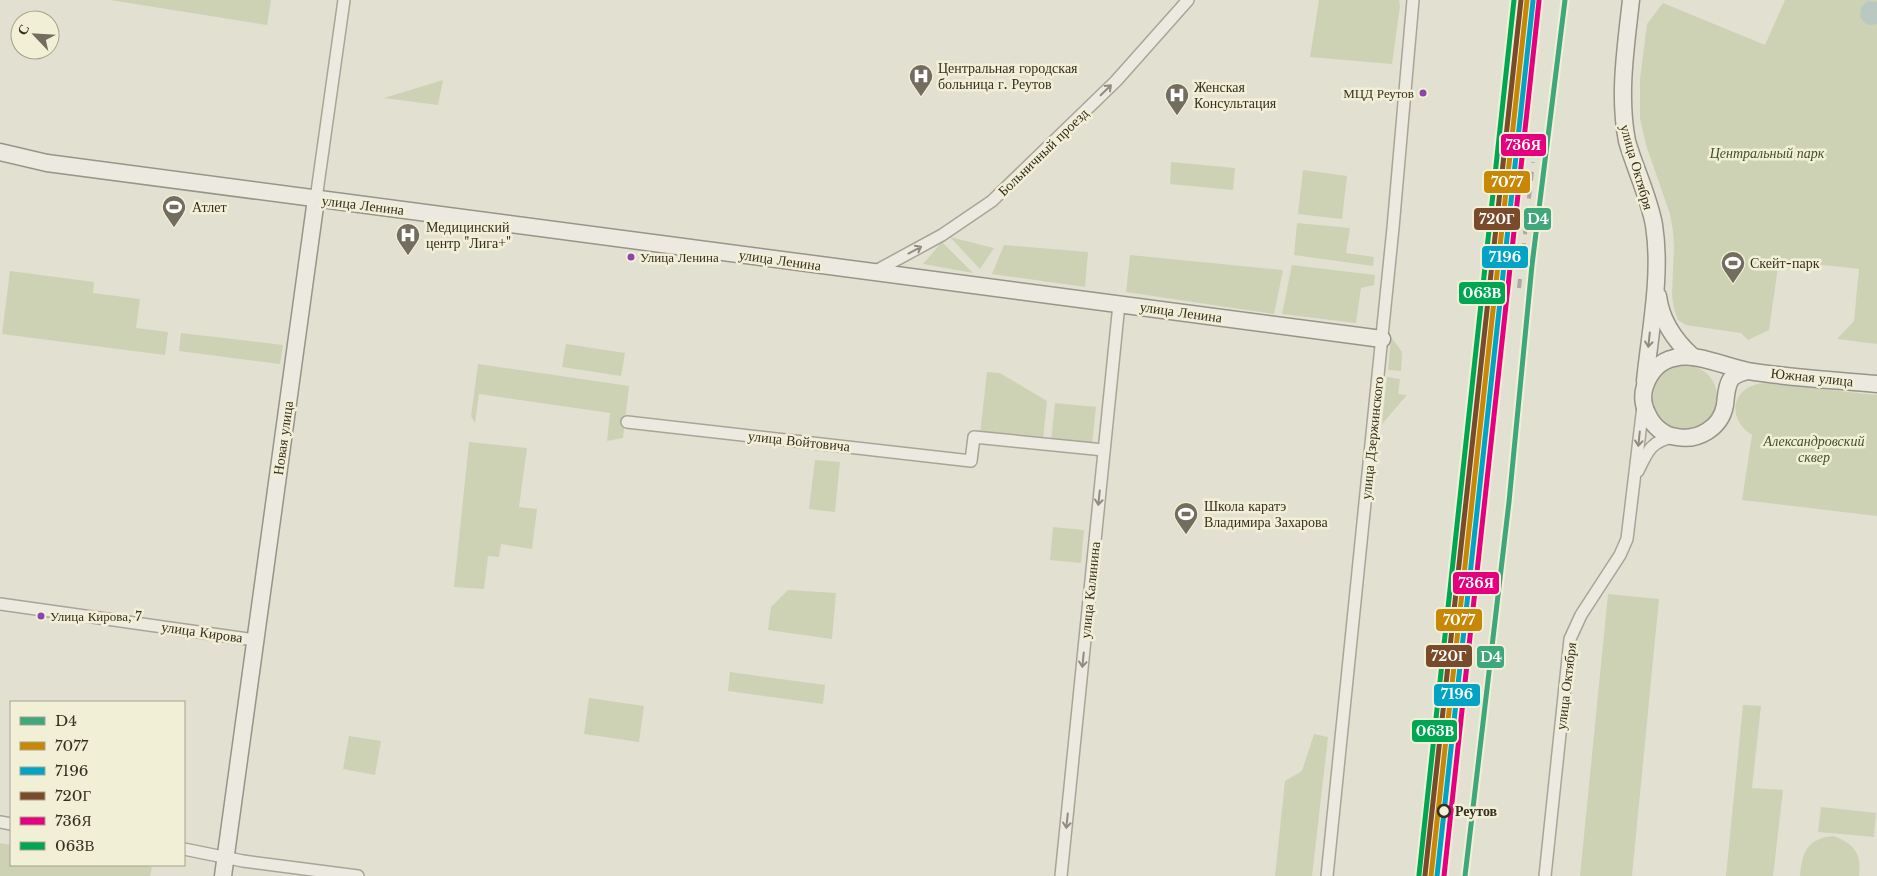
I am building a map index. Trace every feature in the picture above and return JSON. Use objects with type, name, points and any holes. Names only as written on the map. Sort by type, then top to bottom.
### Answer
[{"type":"street","name":"Новая улица","points":[[223,876],[344,0]]},
{"type":"street","name":"Больничный проезд","points":[[872,273],[942,235],[992,201],[1116,80],[1188,0]]},
{"type":"street","name":"улица Дзержинского","points":[[1328,876],[1382,339],[1413,0]]},
{"type":"street","name":"улица Октября","points":[[1631,0],[1624,75],[1623,110],[1627,142],[1654,224],[1656,274],[1662,316],[1679,345],[1698,358]]},
{"type":"street","name":"улица Ленина","points":[[0,152],[47,162],[316,199],[1382,339]]},
{"type":"street","name":"улица Октября","points":[[1545,876],[1570,639],[1581,615],[1620,554],[1627,539],[1656,274]]},
{"type":"street","name":"улица Калинина","points":[[1061,876],[1119,304]]},
{"type":"street","points":[[1726,396],[1723,384],[1712,366],[1698,358],[1673,358],[1654,369],[1648,378],[1644,394],[1645,410],[1650,420],[1663,433],[1685,439],[1696,437],[1706,433],[1721,416],[1726,396],[1730,380],[1736,375],[1747,371]]},
{"type":"street","name":"Южная улица","points":[[1698,358],[1747,371],[1877,384]]},
{"type":"street","name":"улица Войтовича","points":[[627,422],[971,461],[974,437],[1104,450]]},
{"type":"street","name":"улица Октября","points":[[1634,479],[1653,445],[1662,439],[1673,437]]},
{"type":"street","name":"улица Кирова","points":[[0,604],[255,640]]},
{"type":"street","points":[[185,849],[225,858],[358,876]]},
{"type":"green space","points":[[110,0],[271,0],[267,25]]},
{"type":"green space","points":[[1319,0],[1399,0],[1400,6],[1392,64],[1310,57]]},
{"type":"green space","name":"Центральный парк","points":[[1785,0],[1877,0],[1877,344],[1837,339],[1854,321],[1859,269],[1779,260],[1769,330],[1748,340],[1741,333],[1686,325],[1678,320],[1674,309],[1672,296],[1674,247],[1670,214],[1646,145],[1640,118],[1640,79],[1647,24],[1663,3],[1765,45]]},
{"type":"green space","points":[[443,80],[438,105],[384,98]]},
{"type":"green space","points":[[1171,162],[1235,168],[1233,190],[1170,184]]},
{"type":"green space","points":[[1303,170],[1347,176],[1342,219],[1298,214]]},
{"type":"green space","points":[[1297,223],[1350,228],[1346,253],[1374,257],[1373,266],[1294,255]]},
{"type":"green space","points":[[950,237],[994,248],[980,269]]},
{"type":"green space","points":[[942,242],[973,273],[923,264]]},
{"type":"green space","points":[[1004,245],[1088,252],[1085,287],[992,274]]},
{"type":"green space","points":[[1130,255],[1283,270],[1274,314],[1126,292]]},
{"type":"green space","points":[[1292,265],[1375,275],[1374,285],[1361,288],[1356,323],[1282,314]]},
{"type":"green space","points":[[10,271],[94,282],[93,293],[140,299],[136,328],[168,332],[165,355],[2,334]]},
{"type":"green space","points":[[181,333],[283,345],[280,364],[179,351]]},
{"type":"green space","points":[[1391,337],[1402,352],[1401,371],[1388,370]]},
{"type":"green space","points":[[566,344],[625,353],[621,376],[562,367]]},
{"type":"green space","points":[[478,364],[629,386],[623,438],[607,441],[610,413],[479,394],[475,423],[471,416]]},
{"type":"green space","points":[[1685,365],[1697,367],[1708,374],[1715,385],[1717,397],[1715,409],[1708,420],[1697,427],[1685,429],[1673,427],[1662,420],[1655,409],[1653,397],[1655,385],[1662,374],[1673,367]]},
{"type":"green space","points":[[987,372],[1000,373],[1047,401],[1043,440],[980,434]]},
{"type":"green space","points":[[1387,377],[1400,379],[1398,394],[1407,395],[1382,424]]},
{"type":"green space","name":"Александровский сквер","points":[[1764,383],[1877,395],[1877,516],[1742,500],[1752,435],[1738,421],[1736,404],[1745,390],[1753,385]]},
{"type":"green space","points":[[1055,403],[1096,407],[1092,445],[1051,441]]},
{"type":"green space","points":[[469,442],[527,448],[519,507],[537,509],[532,549],[501,544],[499,557],[488,556],[484,589],[454,587]]},
{"type":"green space","points":[[815,460],[840,462],[835,512],[809,509]]},
{"type":"green space","points":[[1053,527],[1084,530],[1081,563],[1050,560]]},
{"type":"green space","points":[[788,590],[836,593],[832,639],[768,630],[771,607]]},
{"type":"green space","points":[[1608,594],[1659,599],[1632,876],[1580,876]]},
{"type":"green space","points":[[730,672],[825,685],[823,704],[728,691]]},
{"type":"green space","points":[[589,698],[644,706],[639,742],[584,734]]},
{"type":"green space","points":[[1743,705],[1761,706],[1752,788],[1783,790],[1773,876],[1726,876]]},
{"type":"green space","points":[[1314,734],[1328,737],[1312,876],[1275,876],[1285,781],[1302,771]]},
{"type":"green space","points":[[349,736],[381,741],[375,775],[343,769]]},
{"type":"green space","points":[[1821,807],[1876,813],[1874,837],[1818,832]]},
{"type":"green space","points":[[1833,836],[1846,842],[1855,850],[1859,861],[1859,876],[1800,876],[1802,860],[1807,848],[1817,840]]},
{"type":"green space","points":[[0,843],[10,845],[10,866],[152,867],[150,876],[0,876]]},
{"type":"shaded area","points":[[1868,1],[1877,2],[1877,24],[1866,24],[1860,17],[1861,7]]},
{"type":"railway","points":[[1486,276],[1500,156]]},
{"type":"railway","points":[[1519,288],[1533,162]]},
{"type":"transit line","name":"063В","points":[[1419,875],[1514,0]]},
{"type":"transit line","name":"720Г","points":[[1425,875],[1521,0]]},
{"type":"transit line","name":"7077","points":[[1431,876],[1527,0]]},
{"type":"transit line","name":"D4","points":[[1465,876],[1509,502],[1532,265],[1565,0]]},
{"type":"transit line","name":"7196","points":[[1437,876],[1533,1]]},
{"type":"transit line","name":"736Я","points":[[1444,876],[1539,1]]},
{"type":"place","name":"МЦД Реутов","points":[[1423,93]]},
{"type":"place","name":"Центральная городская больница г. Реутов","points":[[921,97]]},
{"type":"place","name":"Женская Консультация","points":[[1177,116]]},
{"type":"place","name":"Атлет","points":[[174,228]]},
{"type":"place","name":"Медицинский центр \"Лига+\"","points":[[408,256]]},
{"type":"place","name":"Улица Ленина","points":[[631,257]]},
{"type":"place","name":"Скейт-парк","points":[[1733,284]]},
{"type":"place","name":"Школа каратэ Владимира Захарова","points":[[1186,535]]},
{"type":"place","name":"Улица Кирова, 7","points":[[41,616]]},
{"type":"place","name":"Реутов","points":[[1444,811]]}]
